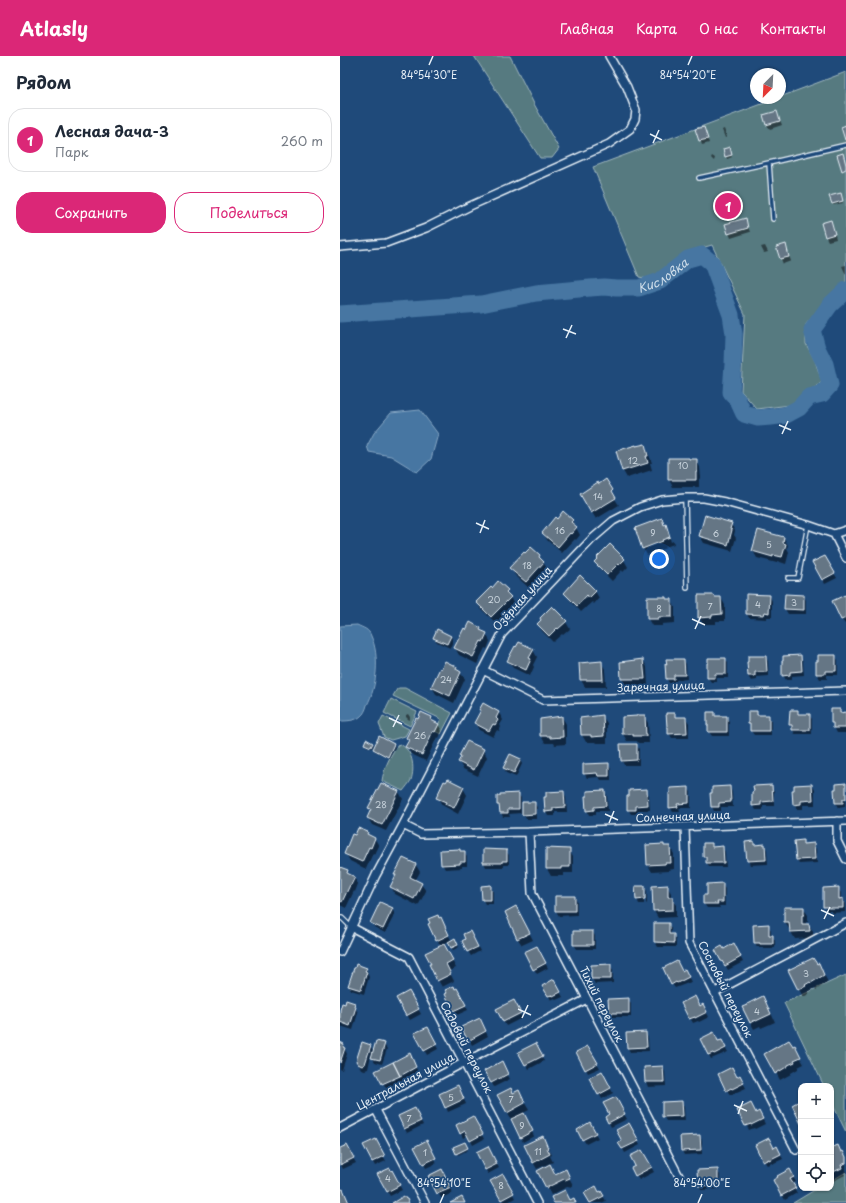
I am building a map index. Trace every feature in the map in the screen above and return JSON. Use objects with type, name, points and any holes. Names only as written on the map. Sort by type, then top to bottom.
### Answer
[{"type":"street","points":[[340,247],[386,243],[426,228],[470,206],[609,144],[630,129],[635,119],[636,110],[627,87],[608,56]]},
{"type":"street","name":"Озёрная улица","points":[[340,952],[376,875],[502,634],[591,540],[608,525],[640,507],[662,500],[704,498],[725,502],[808,525],[834,534]]},
{"type":"street","points":[[846,530],[834,534],[846,558]]},
{"type":"street","name":"Заречная улица","points":[[483,670],[543,700],[846,691]]},
{"type":"street","points":[[837,821],[837,841],[846,859]]},
{"type":"street","name":"Солнечная улица","points":[[403,825],[421,834],[529,832],[846,821]]},
{"type":"street","name":"Сосновый переулок","points":[[685,827],[689,943],[796,1150]]},
{"type":"street","name":"Тихий переулок","points":[[529,832],[532,893],[680,1178]]},
{"type":"street","points":[[715,992],[846,923]]},
{"type":"street","name":"Садовый переулок","points":[[351,927],[408,957],[537,1203]]},
{"type":"street","name":"Центральная улица","points":[[340,1128],[587,999]]},
{"type":"street","points":[[376,1110],[425,1203]]},
{"type":"lane","points":[[699,178],[846,145]]},
{"type":"lane","points":[[769,163],[773,219]]},
{"type":"lane","points":[[684,498],[687,588]]},
{"type":"lane","points":[[788,578],[798,578],[808,525]]},
{"type":"lane","points":[[340,918],[342,918],[351,927]]},
{"type":"green space","points":[[474,56],[510,56],[559,149],[552,158],[540,158]]},
{"type":"green space","points":[[846,72],[846,282],[834,292],[806,324],[806,344],[815,361],[822,382],[790,405],[757,409],[741,391],[745,314],[712,245],[688,252],[653,280],[639,277],[593,167],[762,104],[786,104],[786,95]]},
{"type":"green space","points":[[399,688],[405,688],[452,713],[441,734],[435,731],[441,719],[393,696]]},
{"type":"green space","points":[[391,699],[417,712],[410,726],[384,713]]},
{"type":"green space","points":[[383,716],[409,729],[405,736],[391,740],[384,737],[379,724]]},
{"type":"green space","points":[[399,744],[404,746],[410,754],[413,765],[411,780],[403,791],[382,781],[388,761]]},
{"type":"green space","points":[[846,975],[846,1132],[834,1107],[834,1083],[823,1083],[784,1003]]},
{"type":"green space","points":[[846,1172],[846,1203],[793,1203],[813,1191],[834,1191],[834,1179]]},
{"type":"water","points":[[420,410],[438,434],[431,459],[417,472],[391,456],[369,452],[367,446],[374,433],[391,413]]},
{"type":"water","points":[[357,625],[369,632],[374,644],[376,652],[375,680],[370,698],[363,714],[354,720],[340,721],[340,626]]},
{"type":"building","points":[[777,111],[780,121],[766,125],[763,115]]},
{"type":"building","points":[[846,125],[846,140],[845,140],[841,127]]},
{"type":"building","points":[[704,127],[708,139],[699,141],[695,129]]},
{"type":"building","points":[[730,147],[732,155],[725,157],[723,149]]},
{"type":"building","points":[[843,153],[846,169],[842,171],[837,155]]},
{"type":"building","points":[[841,193],[843,201],[832,204],[829,196]]},
{"type":"building","points":[[746,218],[748,228],[728,234],[725,224]]},
{"type":"building","points":[[831,220],[835,234],[825,237],[821,223]]},
{"type":"building","points":[[786,244],[789,257],[780,259],[776,247]]},
{"type":"building","points":[[645,444],[648,463],[622,471],[616,451]]},
{"type":"building","points":[[668,458],[697,459],[696,480],[668,480]]},
{"type":"building","points":[[606,479],[616,498],[591,513],[580,494],[598,482],[599,484]]},
{"type":"building","points":[[563,511],[573,520],[571,522],[577,527],[558,547],[542,533],[555,517],[557,519]]},
{"type":"building","points":[[705,515],[732,523],[730,529],[732,530],[728,545],[699,536]]},
{"type":"building","points":[[662,518],[664,525],[666,524],[670,537],[642,549],[635,528]]},
{"type":"building","points":[[758,530],[784,537],[783,543],[786,544],[782,557],[773,555],[773,557],[752,551]]},
{"type":"building","points":[[610,544],[625,559],[607,575],[594,562]]},
{"type":"building","points":[[531,547],[540,555],[539,557],[544,562],[526,582],[509,568],[524,552],[525,553]]},
{"type":"building","points":[[825,556],[835,573],[822,580],[812,562]]},
{"type":"building","points":[[580,575],[596,591],[589,598],[587,595],[577,606],[564,593]]},
{"type":"building","points":[[498,581],[508,590],[506,592],[511,597],[491,617],[476,602]]},
{"type":"building","points":[[746,594],[770,595],[769,613],[765,612],[764,615],[746,614]]},
{"type":"building","points":[[785,594],[804,595],[804,610],[784,609]]},
{"type":"building","points":[[698,595],[714,595],[715,597],[721,597],[722,614],[712,615],[712,617],[698,618]]},
{"type":"building","points":[[845,595],[846,618],[841,620],[832,601]]},
{"type":"building","points":[[647,597],[666,597],[666,599],[672,599],[672,617],[647,619]]},
{"type":"building","points":[[552,606],[567,621],[549,636],[537,624],[541,620],[540,618]]},
{"type":"building","points":[[470,622],[481,628],[480,630],[487,633],[473,657],[454,648],[464,628],[466,630]]},
{"type":"building","points":[[437,629],[451,636],[447,644],[433,638]]},
{"type":"building","points":[[519,642],[534,649],[529,658],[531,659],[526,670],[507,661],[515,646],[516,647]]},
{"type":"building","points":[[801,655],[802,671],[790,672],[790,675],[782,676],[783,656]]},
{"type":"building","points":[[818,655],[836,655],[836,671],[825,671],[825,674],[816,674],[816,661],[818,661]]},
{"type":"building","points":[[748,656],[766,656],[767,672],[755,672],[755,676],[748,676]]},
{"type":"building","points":[[708,658],[726,658],[726,674],[715,674],[715,678],[707,678]]},
{"type":"building","points":[[643,659],[645,679],[621,679],[620,662]]},
{"type":"building","points":[[666,659],[684,659],[685,675],[674,675],[674,679],[666,679]]},
{"type":"building","points":[[445,661],[457,667],[456,669],[461,672],[450,696],[431,687]]},
{"type":"building","points":[[602,661],[603,680],[580,680],[579,663]]},
{"type":"building","points":[[483,703],[499,712],[496,718],[498,720],[495,725],[493,724],[489,731],[474,723]]},
{"type":"building","points":[[831,709],[840,709],[840,713],[846,712],[846,728],[833,728],[833,723],[831,723]]},
{"type":"building","points":[[790,710],[798,710],[798,714],[810,714],[810,730],[792,730],[792,725],[789,725]]},
{"type":"building","points":[[748,711],[757,711],[757,715],[769,715],[769,731],[750,731],[750,724],[748,724]]},
{"type":"building","points":[[421,712],[432,717],[431,720],[439,724],[435,732],[433,731],[422,755],[405,747],[409,740],[406,738],[416,718],[418,719]]},
{"type":"building","points":[[707,712],[715,712],[715,716],[727,716],[727,732],[708,732]]},
{"type":"building","points":[[666,713],[675,713],[675,717],[686,717],[687,733],[668,734]]},
{"type":"building","points":[[603,715],[604,736],[591,737],[591,735],[581,735],[580,718]]},
{"type":"building","points":[[645,715],[646,736],[622,734],[622,717]]},
{"type":"building","points":[[562,716],[563,737],[550,738],[550,736],[540,736],[540,719]]},
{"type":"building","points":[[379,736],[394,744],[388,757],[373,749]]},
{"type":"building","points":[[366,739],[373,743],[371,747],[364,744]]},
{"type":"building","points":[[467,741],[484,749],[474,770],[458,762],[461,757],[459,756]]},
{"type":"building","points":[[620,744],[637,744],[637,760],[621,761]]},
{"type":"building","points":[[510,754],[521,759],[514,773],[503,768]]},
{"type":"building","points":[[609,763],[609,776],[598,776],[597,773],[583,774],[583,764]]},
{"type":"building","points":[[448,779],[464,787],[454,808],[445,804],[446,802],[436,798],[444,781],[446,782]]},
{"type":"building","points":[[381,783],[399,791],[382,825],[367,818],[371,809],[368,808]]},
{"type":"building","points":[[846,783],[846,799],[843,799],[843,803],[835,803],[834,789],[836,789],[836,784]]},
{"type":"building","points":[[812,784],[813,800],[801,801],[801,804],[793,805],[792,790],[794,790],[794,785]]},
{"type":"building","points":[[772,785],[773,801],[761,802],[761,805],[752,806],[752,792],[754,791],[753,786]]},
{"type":"building","points":[[730,786],[731,802],[719,803],[719,807],[711,807],[710,793],[712,793],[712,787]]},
{"type":"building","points":[[689,787],[689,803],[677,804],[678,807],[669,808],[670,788]]},
{"type":"building","points":[[647,789],[648,805],[636,806],[636,810],[627,810],[627,796],[629,796],[629,790]]},
{"type":"building","points":[[605,790],[606,806],[594,807],[594,810],[586,811],[585,796],[587,796],[587,791]]},
{"type":"building","points":[[564,791],[565,807],[553,808],[553,811],[545,812],[544,797],[546,797],[546,792]]},
{"type":"building","points":[[519,793],[519,809],[508,809],[508,813],[500,813],[499,805],[497,805],[497,796],[500,796],[500,794]]},
{"type":"building","points":[[522,802],[535,802],[535,814],[522,815]]},
{"type":"building","points":[[358,828],[368,832],[367,834],[375,838],[371,848],[369,847],[362,862],[344,854],[352,834],[355,835]]},
{"type":"building","points":[[803,840],[803,844],[814,843],[815,859],[796,860],[794,841]]},
{"type":"building","points":[[754,841],[754,845],[765,844],[766,860],[747,861],[745,842]]},
{"type":"building","points":[[703,843],[712,843],[712,847],[723,846],[724,863],[706,863],[706,857],[703,857]]},
{"type":"building","points":[[664,844],[664,846],[670,846],[671,863],[647,865],[646,845]]},
{"type":"building","points":[[546,848],[570,849],[570,867],[561,867],[561,869],[546,869]]},
{"type":"building","points":[[460,849],[460,851],[465,851],[465,862],[460,862],[460,864],[441,865],[440,850]]},
{"type":"building","points":[[483,849],[507,850],[507,861],[502,861],[502,863],[483,863]]},
{"type":"building","points":[[403,858],[416,864],[410,877],[422,883],[414,899],[390,887],[396,875],[394,875]]},
{"type":"building","points":[[340,867],[348,870],[347,873],[355,877],[342,902],[340,901]]},
{"type":"building","points":[[723,883],[723,902],[717,902],[718,904],[703,904],[703,895],[707,895],[707,884]]},
{"type":"building","points":[[491,885],[491,900],[482,900],[481,886]]},
{"type":"building","points":[[668,885],[668,897],[673,897],[673,910],[653,911],[652,886]]},
{"type":"building","points":[[635,886],[645,886],[645,899],[636,900]]},
{"type":"building","points":[[839,887],[839,899],[843,898],[843,908],[823,907],[823,888]]},
{"type":"building","points":[[555,896],[575,896],[575,911],[555,911]]},
{"type":"building","points":[[380,902],[393,908],[383,929],[370,923]]},
{"type":"building","points":[[516,906],[530,933],[517,939],[505,912]]},
{"type":"building","points":[[784,907],[804,907],[802,924],[809,924],[810,931],[790,932],[789,922],[784,922]]},
{"type":"building","points":[[438,915],[439,918],[441,917],[449,935],[436,941],[428,924],[430,923],[428,919]]},
{"type":"building","points":[[654,923],[669,923],[669,934],[674,934],[674,943],[654,942]]},
{"type":"building","points":[[769,924],[769,935],[773,935],[773,944],[754,943],[753,925]]},
{"type":"building","points":[[470,931],[478,947],[467,952],[462,941],[465,939],[463,934]]},
{"type":"building","points":[[573,931],[593,931],[593,945],[573,945]]},
{"type":"building","points":[[455,938],[458,945],[451,948],[448,942]]},
{"type":"building","points":[[734,943],[741,957],[725,966],[715,950],[722,946],[724,949]]},
{"type":"building","points":[[444,944],[453,960],[446,964],[451,974],[437,981],[425,953]]},
{"type":"building","points":[[537,946],[546,963],[533,970],[524,952]]},
{"type":"building","points":[[813,958],[817,964],[819,963],[824,975],[798,990],[788,970]]},
{"type":"building","points":[[677,961],[682,971],[685,969],[689,977],[671,985],[663,968]]},
{"type":"building","points":[[356,964],[367,968],[361,990],[348,986]]},
{"type":"building","points":[[611,964],[611,979],[591,979],[591,965]]},
{"type":"building","points":[[554,979],[561,992],[553,996],[548,996],[542,986]]},
{"type":"building","points":[[454,986],[455,989],[457,988],[466,1005],[453,1011],[445,994],[447,993],[445,990]]},
{"type":"building","points":[[409,991],[419,1009],[406,1016],[396,998]]},
{"type":"building","points":[[695,996],[700,1006],[703,1004],[707,1012],[695,1018],[689,1019],[681,1003]]},
{"type":"building","points":[[763,996],[771,1014],[750,1023],[742,1007]]},
{"type":"building","points":[[629,998],[629,1013],[609,1013],[608,999]]},
{"type":"building","points":[[346,1000],[355,1003],[354,1006],[356,1007],[350,1026],[340,1022],[340,1010],[342,1003],[345,1004]]},
{"type":"building","points":[[514,1000],[521,1013],[503,1022],[496,1009]]},
{"type":"building","points":[[480,1018],[486,1031],[468,1041],[461,1027]]},
{"type":"building","points":[[428,1027],[437,1044],[424,1051],[414,1033]]},
{"type":"building","points":[[646,1032],[647,1047],[627,1048],[626,1033]]},
{"type":"building","points":[[714,1032],[718,1041],[722,1040],[726,1048],[714,1054],[708,1055],[700,1039]]},
{"type":"building","points":[[789,1040],[793,1046],[795,1045],[801,1057],[794,1060],[795,1062],[775,1074],[764,1054]]},
{"type":"building","points":[[376,1041],[385,1043],[380,1060],[371,1058]]},
{"type":"building","points":[[340,1042],[344,1044],[343,1047],[345,1048],[340,1063]]},
{"type":"building","points":[[362,1042],[371,1045],[365,1064],[362,1066],[356,1061]]},
{"type":"building","points":[[536,1043],[543,1056],[525,1065],[518,1052]]},
{"type":"building","points":[[588,1046],[598,1063],[585,1070],[576,1052]]},
{"type":"building","points":[[410,1053],[416,1067],[400,1076],[393,1062]]},
{"type":"building","points":[[502,1061],[508,1074],[491,1083],[484,1071]]},
{"type":"building","points":[[393,1062],[400,1076],[382,1084],[375,1071]]},
{"type":"building","points":[[663,1066],[664,1082],[645,1082],[644,1067]]},
{"type":"building","points":[[732,1067],[737,1077],[740,1075],[744,1083],[726,1091],[718,1074]]},
{"type":"building","points":[[602,1071],[611,1088],[598,1095],[589,1078]]},
{"type":"building","points":[[458,1085],[464,1099],[445,1108],[439,1094]]},
{"type":"building","points":[[511,1088],[513,1093],[519,1090],[525,1103],[507,1113],[497,1095]]},
{"type":"building","points":[[616,1097],[625,1114],[608,1123],[605,1117],[609,1114],[603,1103]]},
{"type":"building","points":[[682,1101],[683,1116],[662,1117],[662,1102]]},
{"type":"building","points":[[798,1102],[798,1118],[792,1105]]},
{"type":"building","points":[[751,1103],[756,1113],[759,1111],[763,1119],[751,1125],[745,1126],[737,1110]]},
{"type":"building","points":[[415,1108],[421,1121],[404,1129],[398,1116]]},
{"type":"building","points":[[524,1113],[533,1131],[520,1138],[511,1119]]},
{"type":"building","points":[[473,1116],[483,1134],[470,1141],[465,1131],[460,1134],[456,1125]]},
{"type":"building","points":[[590,1122],[596,1133],[582,1140],[577,1130]]},
{"type":"building","points":[[629,1123],[639,1141],[622,1149],[618,1143],[622,1141],[616,1130]]},
{"type":"building","points":[[700,1135],[701,1150],[681,1151],[680,1136]]},
{"type":"building","points":[[543,1136],[550,1154],[533,1163],[524,1145]]},
{"type":"building","points":[[769,1138],[774,1148],[777,1146],[781,1154],[763,1162],[755,1145]]},
{"type":"building","points":[[376,1139],[385,1156],[372,1162],[363,1145]]},
{"type":"building","points":[[427,1140],[436,1158],[423,1164],[414,1147]]},
{"type":"building","points":[[465,1142],[468,1148],[456,1154],[453,1147]]},
{"type":"building","points":[[347,1145],[354,1158],[340,1165],[340,1148]]},
{"type":"building","points":[[838,1145],[841,1152],[843,1151],[846,1157],[846,1163],[841,1165],[842,1168],[834,1172],[834,1155],[834,1147]]},
{"type":"building","points":[[488,1146],[497,1164],[485,1170],[476,1152]]},
{"type":"building","points":[[642,1150],[652,1167],[635,1176],[631,1168],[635,1166],[630,1156]]},
{"type":"building","points":[[550,1164],[555,1174],[566,1169],[570,1178],[564,1179],[546,1188],[537,1171]]},
{"type":"building","points":[[390,1168],[400,1185],[387,1192],[377,1174]]},
{"type":"building","points":[[442,1169],[451,1188],[437,1194],[428,1176]]},
{"type":"building","points":[[718,1169],[718,1185],[698,1186],[697,1170]]},
{"type":"building","points":[[790,1169],[794,1177],[790,1179],[796,1188],[781,1196],[773,1180]]},
{"type":"building","points":[[503,1174],[514,1193],[501,1200],[490,1181]]},
{"type":"building","points":[[596,1186],[599,1192],[601,1191],[604,1196],[590,1203],[584,1193]]},
{"type":"building","points":[[343,1189],[349,1203],[340,1203],[340,1190]]},
{"type":"building","points":[[565,1190],[570,1200],[574,1198],[576,1203],[554,1203],[551,1197]]},
{"type":"building","points":[[404,1196],[409,1203],[392,1203]]},
{"type":"building","points":[[462,1197],[465,1203],[450,1203]]},
{"type":"waterway","name":"Кисловка","points":[[340,314],[481,304],[536,293],[590,288],[639,288],[660,281],[688,259],[702,255],[712,263],[731,315],[734,334],[731,392],[738,401],[744,414],[758,418],[786,415],[799,408],[809,397],[822,394],[830,385],[825,364],[817,348],[812,330],[830,305],[846,290]]},
{"type":"place","name":"Лесная дача-3","points":[[728,206]]}]
